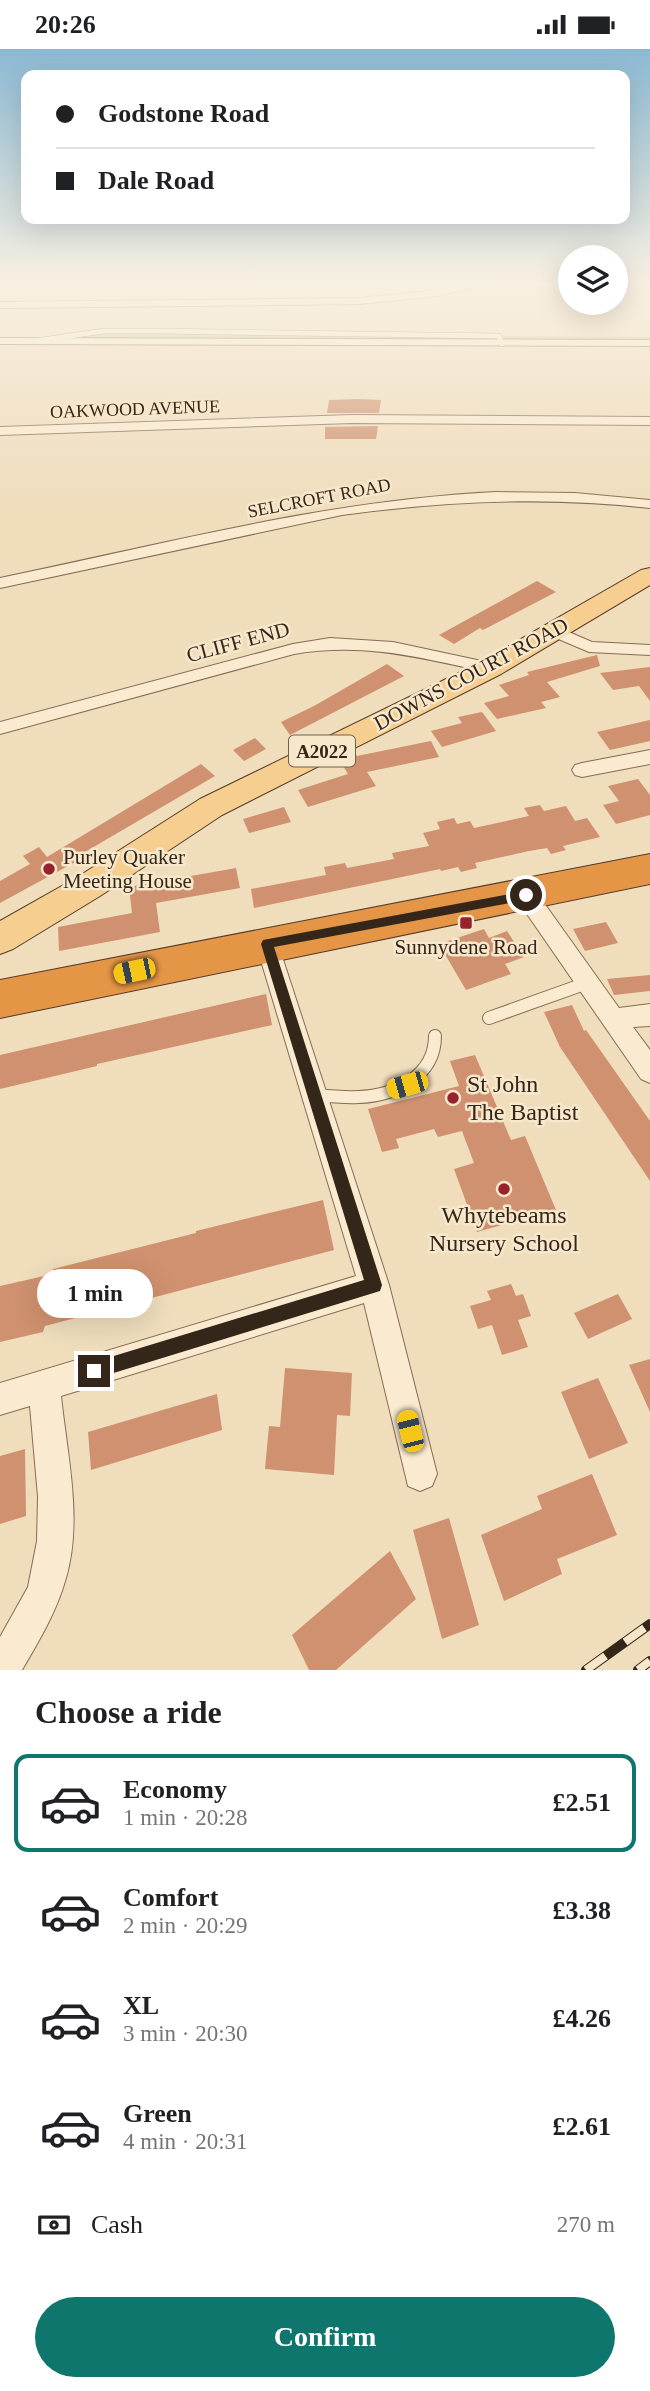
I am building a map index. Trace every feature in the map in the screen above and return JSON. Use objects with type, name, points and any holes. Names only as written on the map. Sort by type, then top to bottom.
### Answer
[{"type":"highway","points":[[0,999],[650,869]]},
{"type":"main road","name":"DOWNS COURT ROAD","points":[[0,939],[88,887],[211,807],[491,668],[650,575]]},
{"type":"street","name":"OAKWOOD AVENUE","points":[[0,431],[352,419],[650,421]]},
{"type":"street","name":"SELCROFT ROAD","points":[[0,583],[397,502],[553,497],[610,498],[650,504]]},
{"type":"street","points":[[555,631],[589,647],[650,650]]},
{"type":"street","name":"CLIFF END","points":[[0,728],[293,649],[330,643],[393,647],[491,668]]},
{"type":"street","points":[[582,770],[650,757]]},
{"type":"street","points":[[526,895],[650,1071]]},
{"type":"street","points":[[267,944],[374,1285],[420,1474]]},
{"type":"street","points":[[613,1019],[650,1015]]},
{"type":"street","points":[[0,1399],[374,1285]]},
{"type":"street","points":[[1,1670],[37,1604],[52,1566],[55,1522],[44,1385]]},
{"type":"lane","points":[[489,1018],[587,983]]},
{"type":"lane","points":[[314,1096],[361,1097],[407,1085],[424,1071],[434,1051],[435,1036]]},
{"type":"building","points":[[329,400],[381,400],[379,413],[327,413]]},
{"type":"building","points":[[378,426],[376,439],[325,439],[325,427]]},
{"type":"building","points":[[537,581],[556,592],[483,630],[480,628],[454,644],[439,635]]},
{"type":"building","points":[[597,655],[600,666],[547,682],[560,697],[541,702],[546,708],[497,719],[484,703],[509,696],[499,685],[529,675],[527,672]]},
{"type":"building","points":[[387,664],[404,676],[290,735],[281,722],[314,706]]},
{"type":"building","points":[[650,667],[650,701],[639,686],[613,690],[600,673]]},
{"type":"building","points":[[482,712],[496,731],[442,747],[431,731],[462,723],[458,717]]},
{"type":"building","points":[[650,720],[650,741],[610,750],[597,732]]},
{"type":"building","points":[[255,738],[266,749],[244,761],[233,750]]},
{"type":"building","points":[[431,741],[439,757],[367,772],[376,786],[308,807],[298,790],[348,774],[339,759],[354,751],[357,756]]},
{"type":"building","points":[[201,764],[215,776],[85,852],[88,855],[0,903],[0,881],[30,864],[23,856],[39,847],[47,857]]},
{"type":"building","points":[[638,779],[650,795],[650,815],[616,824],[603,805],[619,801],[608,786]]},
{"type":"building","points":[[540,805],[544,811],[566,806],[575,821],[587,818],[600,837],[563,846],[566,850],[551,854],[547,848],[529,851],[475,863],[477,868],[461,872],[458,867],[440,869],[254,908],[251,889],[326,875],[324,867],[345,863],[347,868],[394,859],[392,853],[429,846],[423,833],[440,829],[437,822],[454,818],[457,824],[470,821],[474,828],[529,816],[524,808]]},
{"type":"building","points":[[284,807],[291,822],[249,833],[243,819]]},
{"type":"building","points":[[236,868],[240,888],[156,903],[160,932],[59,951],[58,927],[132,913],[129,887]]},
{"type":"building","points":[[606,922],[618,943],[585,951],[573,929]]},
{"type":"building","points":[[484,929],[489,938],[507,931],[524,957],[505,964],[511,974],[466,990],[439,944]]},
{"type":"building","points":[[650,975],[650,991],[614,995],[607,979]]},
{"type":"building","points":[[266,994],[272,1025],[97,1064],[0,1089],[0,1055]]},
{"type":"building","points":[[572,1005],[584,1031],[586,1030],[650,1121],[650,1181],[560,1047],[544,1012]]},
{"type":"building","points":[[475,1055],[511,1140],[525,1136],[556,1210],[477,1232],[454,1169],[474,1163],[462,1131],[438,1137],[434,1129],[396,1139],[399,1148],[382,1152],[368,1109],[459,1086],[450,1061]]},
{"type":"building","points":[[323,1200],[334,1250],[45,1326],[43,1332],[0,1342],[0,1286],[53,1274],[53,1269]]},
{"type":"building","points":[[511,1284],[516,1296],[523,1294],[531,1316],[518,1320],[528,1347],[502,1355],[492,1325],[478,1329],[470,1306],[491,1300],[487,1291]]},
{"type":"building","points":[[618,1294],[632,1319],[588,1339],[574,1313]]},
{"type":"building","points":[[650,1359],[650,1412],[629,1365]]},
{"type":"building","points":[[285,1368],[352,1373],[350,1416],[337,1415],[334,1475],[265,1469],[269,1426],[280,1427]]},
{"type":"building","points":[[598,1378],[628,1443],[589,1459],[561,1392]]},
{"type":"building","points":[[217,1394],[222,1430],[91,1470],[88,1432]]},
{"type":"building","points":[[25,1449],[26,1516],[0,1524],[0,1456]]},
{"type":"building","points":[[592,1474],[617,1535],[557,1559],[562,1574],[504,1601],[481,1535],[542,1509],[537,1496]]},
{"type":"building","points":[[449,1518],[479,1625],[442,1639],[413,1530]]},
{"type":"building","points":[[390,1551],[416,1599],[336,1670],[309,1670],[292,1635]]},
{"type":"railway","points":[[586,1670],[650,1624]]},
{"type":"railway","points":[[638,1670],[650,1661]]},
{"type":"place","name":"Purley Quaker Meeting House","points":[[49,869]]},
{"type":"place","name":"Sunnydene Road","points":[[466,923]]},
{"type":"place","name":"St John The Baptist","points":[[453,1098]]},
{"type":"place","name":"Whytebeams Nursery School","points":[[504,1189]]},
{"type":"route","points":[[94,1371],[374,1285],[267,944],[526,895]]}]
